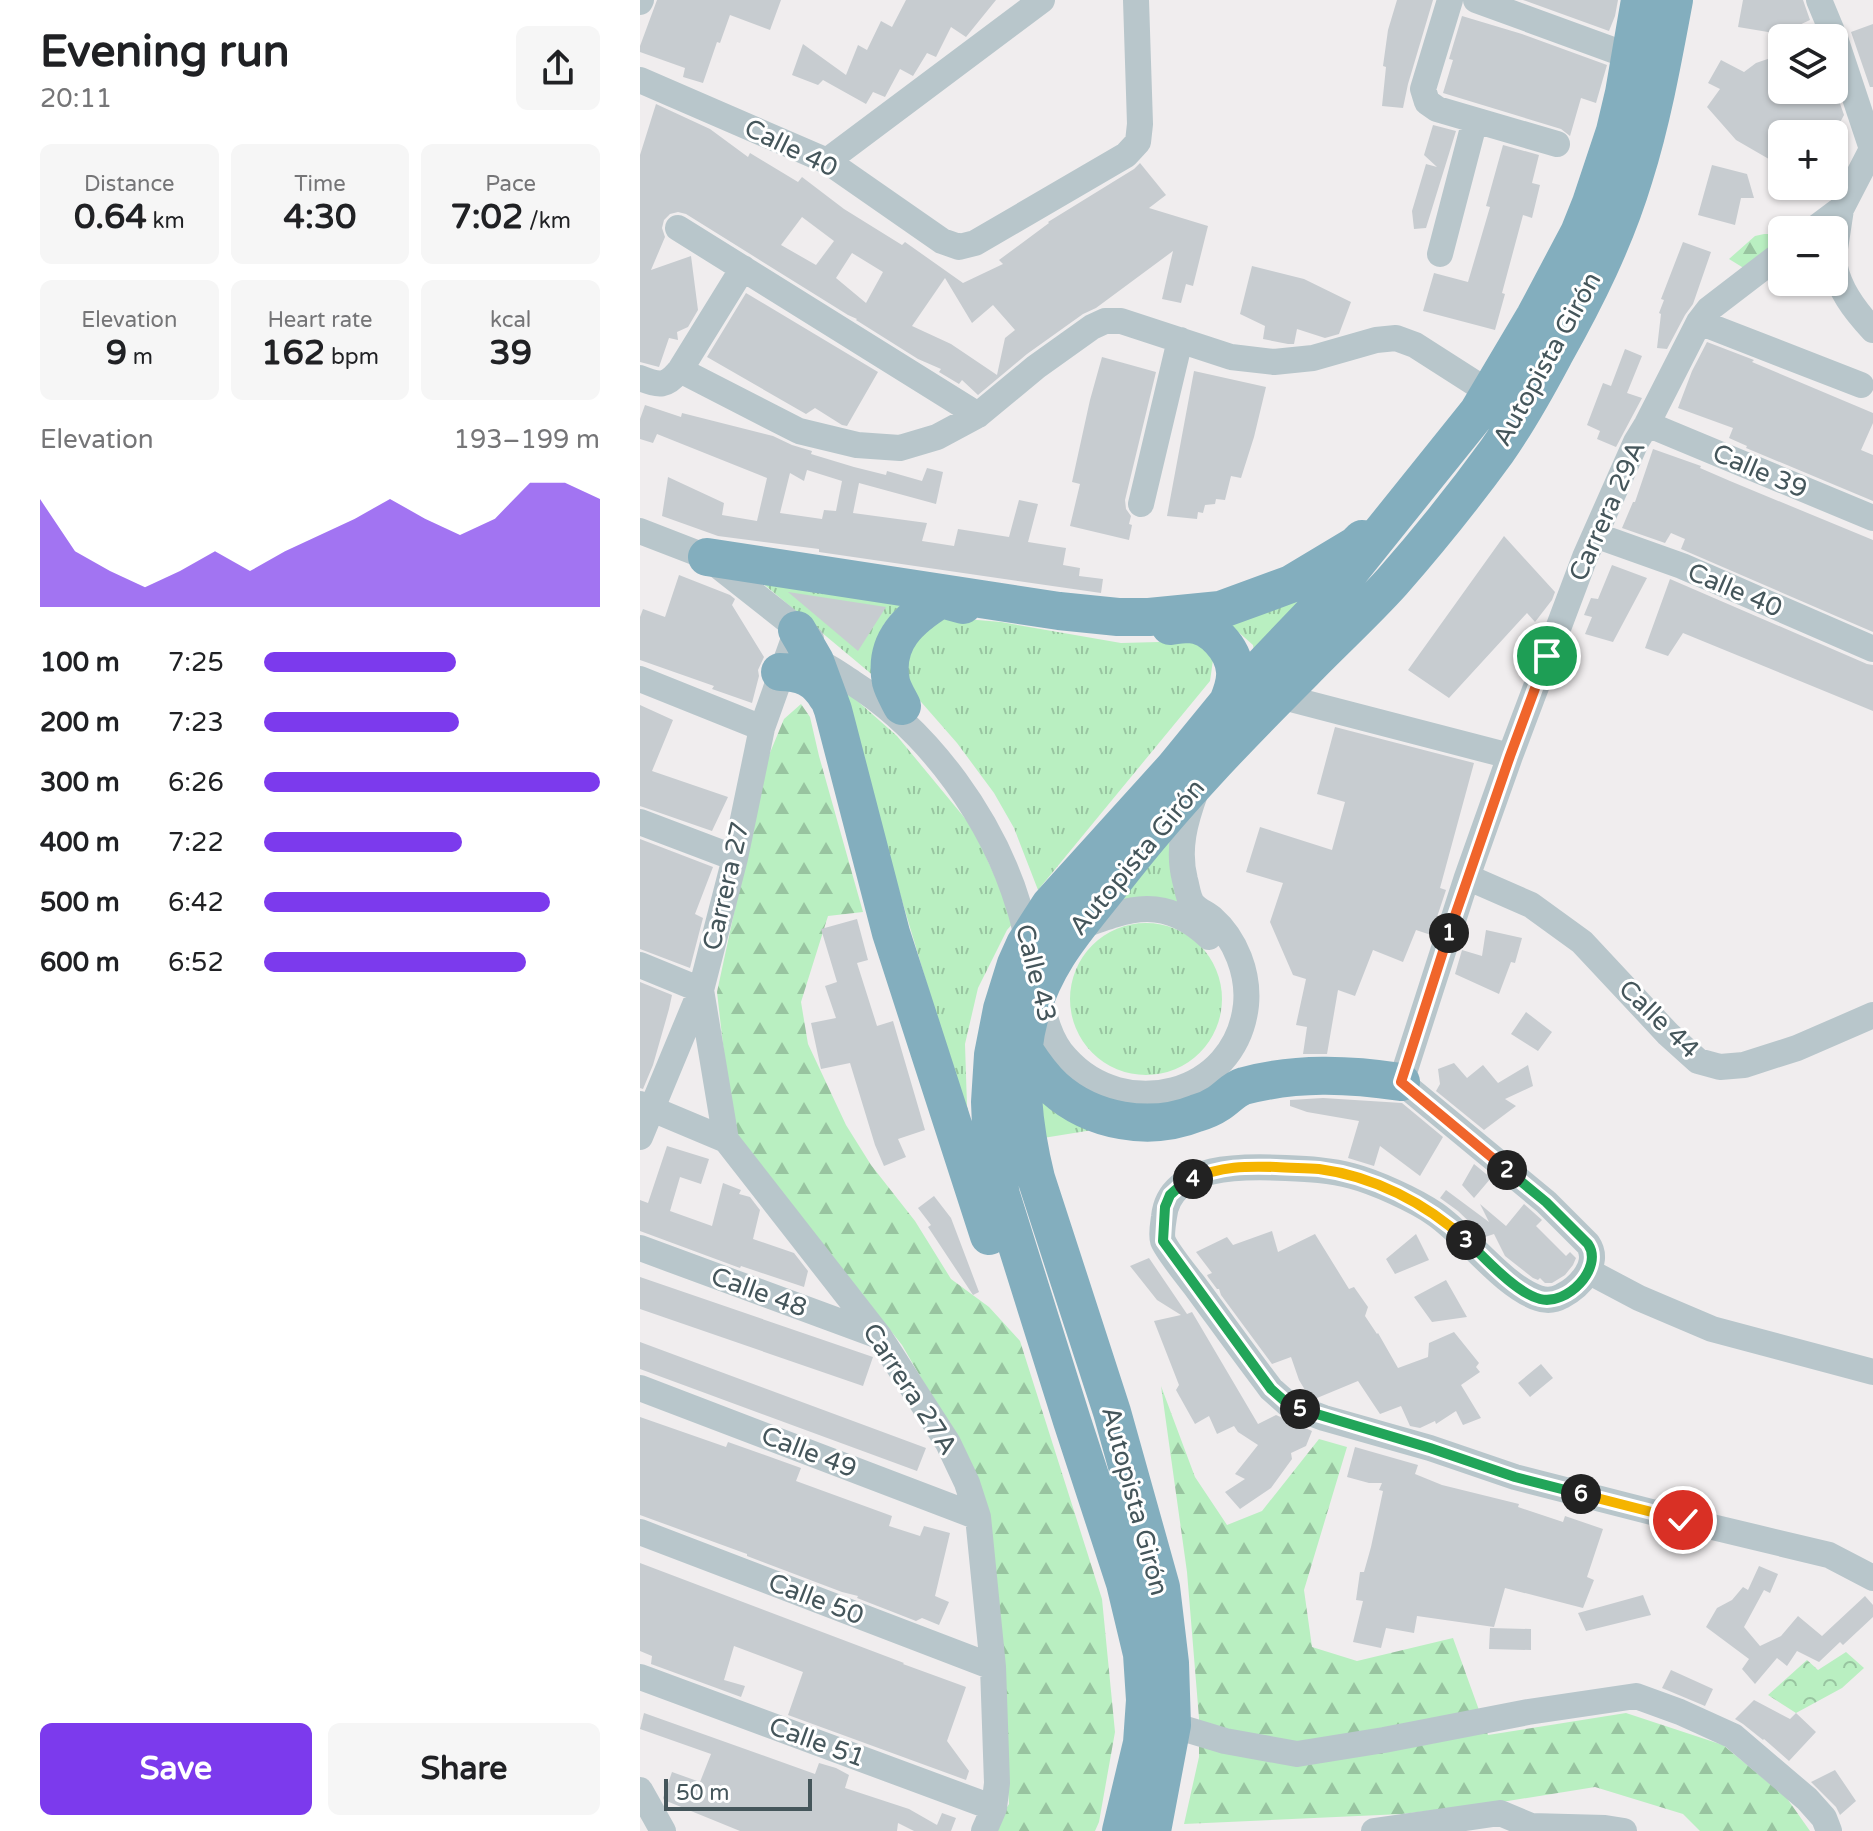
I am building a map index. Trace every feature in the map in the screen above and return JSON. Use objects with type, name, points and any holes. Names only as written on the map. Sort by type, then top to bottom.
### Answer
[{"type":"highway","name":"Autopista Girón","points":[[1121,1831],[1142,1743],[1145,1700],[1142,1654],[1125,1583],[1001,1195],[992,1149],[990,1102],[993,1055],[1002,1009],[1016,964],[1037,924],[1048,890],[1174,768],[1228,702],[1335,590],[1478,412],[1535,316],[1587,213],[1615,131],[1632,57],[1640,0]]},
{"type":"highway","name":"Autopista Girón","points":[[1153,1831],[1172,1725],[1170,1663],[1161,1587],[1112,1412],[1028,1146],[1024,1114],[1024,1050],[1028,1022],[1046,998],[1051,963],[1151,832],[1401,570],[1497,450],[1541,379],[1596,276],[1634,178],[1655,99],[1674,0]]},
{"type":"highway","points":[[707,557],[1059,611],[1118,617],[1180,615],[1220,610],[1291,584],[1356,545],[1412,494]]},
{"type":"highway","points":[[902,706],[891,682],[891,657],[899,633],[916,614],[941,599],[1006,616],[1074,627],[1141,629],[1191,624],[1207,629],[1230,653],[1235,670],[1234,687],[1228,702]]},
{"type":"highway","points":[[798,654],[833,710],[891,933],[986,1230],[999,1265],[1016,1297],[1043,1326]]},
{"type":"highway","points":[[1024,1050],[1055,1089],[1098,1115],[1123,1121],[1148,1123],[1173,1120],[1220,1102],[1239,1087],[1280,1078],[1361,1076],[1401,1082]]},
{"type":"street","points":[[827,161],[1042,0]]},
{"type":"street","name":"Calle 40","points":[[640,80],[827,161],[942,241],[959,247],[975,243],[1126,155],[1138,142],[1136,0]]},
{"type":"street","points":[[1450,0],[1423,89],[1427,102],[1437,109],[1557,144]]},
{"type":"street","points":[[1476,0],[1632,57]]},
{"type":"street","points":[[1819,0],[1873,149],[1840,216]]},
{"type":"street","points":[[1440,254],[1475,120]]},
{"type":"street","points":[[1832,216],[1841,209]]},
{"type":"street","points":[[678,228],[978,415]]},
{"type":"street","name":"Carrera 29A","points":[[1401,1082],[1467,877],[1510,756],[1585,557],[1636,442],[1699,322],[1709,309],[1768,264]]},
{"type":"street","points":[[743,268],[661,378],[799,431],[857,445],[900,448],[937,437],[978,415],[1036,367],[1105,321],[1121,321],[1231,357],[1274,362],[1313,358],[1376,340],[1396,338],[1415,345],[1490,393]]},
{"type":"street","points":[[1847,296],[1856,312],[1873,330]]},
{"type":"street","points":[[1699,322],[1861,385]]},
{"type":"street","points":[[1141,504],[1180,340]]},
{"type":"street","name":"Calle 39","points":[[1647,424],[1873,518]]},
{"type":"street","name":"Calle 43","points":[[640,531],[707,557],[798,654],[878,699],[915,733],[948,772],[977,815],[1005,871],[1019,907],[1051,1035],[1064,1056],[1081,1073],[1102,1086],[1124,1093],[1148,1095],[1172,1092],[1195,1082],[1214,1068],[1230,1050],[1241,1028],[1246,1005],[1246,981],[1240,958],[1229,936],[1213,918],[1193,905],[1184,874],[1184,826],[1200,780]]},
{"type":"street","name":"Calle 40","points":[[1595,535],[1682,566],[1873,649]]},
{"type":"street","name":"Calle 43","points":[[798,654],[902,706],[963,773],[1012,851],[1048,890]]},
{"type":"street","name":"Carrera 27","points":[[640,1137],[646,1107],[701,990],[735,858],[762,728],[798,654]]},
{"type":"street","points":[[640,679],[762,728]]},
{"type":"street","points":[[1279,696],[1510,756]]},
{"type":"street","points":[[640,822],[735,858]]},
{"type":"street","name":"Calle 44","points":[[1467,877],[1531,905],[1582,942],[1668,1034],[1698,1061],[1720,1067],[1744,1065],[1797,1048],[1873,1015]]},
{"type":"street","name":"Calle 43","points":[[1046,998],[1075,1048],[1095,1067],[1121,1079],[1149,1082],[1176,1076],[1200,1062],[1219,1040],[1229,1014],[1231,986],[1223,959],[1207,936],[1185,919],[1158,910],[1130,910],[1075,929]]},
{"type":"street","points":[[640,965],[701,990]]},
{"type":"street","name":"Carrera 27A","points":[[701,990],[726,1140],[879,1336],[948,1443],[967,1483],[978,1517],[993,1667],[997,1783],[989,1820]]},
{"type":"street","points":[[1401,1082],[1546,1202],[1588,1244],[1593,1251],[1588,1271],[1577,1287],[1564,1295],[1554,1300],[1540,1299],[1516,1286],[1434,1213],[1380,1186],[1319,1169],[1253,1166],[1206,1173],[1181,1185],[1170,1195],[1165,1207],[1163,1241],[1271,1389],[1289,1405],[1324,1418],[1430,1448],[1515,1477],[1829,1555],[1873,1578]]},
{"type":"street","points":[[646,1107],[726,1140]]},
{"type":"street","name":"Calle 48","points":[[640,1248],[879,1336]]},
{"type":"street","points":[[1588,1271],[1639,1298],[1712,1329],[1873,1372]]},
{"type":"street","name":"Calle 49","points":[[640,1388],[978,1517]]},
{"type":"street","name":"Calle 50","points":[[640,1532],[993,1667]]},
{"type":"street","name":"Calle 51","points":[[640,1677],[989,1820]]},
{"type":"street","points":[[1172,1725],[1225,1741],[1297,1754],[1528,1712],[1636,1696],[1733,1736],[1807,1799],[1824,1818],[1829,1831]]},
{"type":"street","points":[[640,1790],[663,1831]]},
{"type":"street","points":[[1374,1831],[1500,1813],[1533,1829],[1605,1828],[1624,1831]]},
{"type":"green space","points":[[1768,234],[1768,256],[1746,273],[1729,259],[1755,236]]},
{"type":"green space","points":[[749,572],[901,605],[886,622],[878,638],[875,677]]},
{"type":"green space","points":[[1312,589],[1255,659],[1253,645],[1222,621]]},
{"type":"green space","points":[[942,617],[1001,622],[1121,643],[1196,641],[1213,660],[1210,681],[1038,890],[1014,828],[994,793],[957,743],[908,687],[903,644]]},
{"type":"green space","points":[[837,683],[897,736],[973,828],[1015,921],[1007,930],[978,988],[965,1044],[967,1106],[978,1155]]},
{"type":"green space","points":[[801,704],[810,717],[863,912],[828,916],[801,1002],[808,1044],[846,1125],[871,1165],[915,1221],[951,1279],[989,1307],[1020,1341],[1102,1599],[1115,1732],[1095,1831],[992,1831],[1009,1804],[990,1529],[972,1466],[902,1345],[733,1132],[717,992],[767,760],[784,719]]},
{"type":"green space","points":[[1175,828],[1184,907],[1103,910]]},
{"type":"green space","points":[[1146,923],[1175,929],[1200,945],[1216,970],[1222,999],[1216,1028],[1200,1053],[1175,1069],[1146,1075],[1117,1069],[1092,1053],[1076,1028],[1070,999],[1076,970],[1092,945],[1117,929]]},
{"type":"green space","points":[[1037,1094],[1105,1128],[1037,1139]]},
{"type":"green space","points":[[1161,1386],[1195,1477],[1227,1525],[1262,1511],[1319,1439],[1347,1447],[1304,1590],[1312,1647],[1357,1661],[1453,1638],[1488,1735],[1626,1713],[1723,1745],[1786,1797],[1810,1831],[1700,1831],[1683,1814],[1595,1787],[1402,1814],[1184,1824],[1199,1757],[1199,1718],[1187,1572]]},
{"type":"green space","points":[[1846,1652],[1864,1668],[1842,1688],[1796,1713],[1768,1695],[1807,1660],[1818,1670]]},
{"type":"building","points":[[657,0],[781,0],[770,30],[730,15],[703,83],[683,77],[685,68],[640,52]]},
{"type":"building","points":[[906,0],[996,0],[966,37],[951,27],[936,57],[927,53],[913,76],[900,69],[885,97],[873,92],[866,104],[823,80],[818,85],[792,75],[803,44],[846,75],[858,45],[867,50],[881,21],[892,27]]},
{"type":"building","points":[[1397,0],[1433,0],[1403,108],[1382,106],[1388,30]]},
{"type":"building","points":[[1523,0],[1618,0],[1609,31]]},
{"type":"building","points":[[1743,0],[1803,0],[1810,20],[1801,24],[1768,24],[1768,32],[1738,27]]},
{"type":"building","points":[[1462,16],[1607,65],[1596,103],[1581,98],[1570,136],[1561,129],[1443,93]]},
{"type":"building","points":[[1873,24],[1873,87],[1870,87],[1851,32]]},
{"type":"building","points":[[1768,59],[1768,104],[1840,104],[1844,115],[1841,120],[1768,120],[1768,159],[1736,140],[1707,107],[1720,89],[1708,83],[1721,60],[1744,72]]},
{"type":"building","points":[[656,104],[710,129],[748,157],[750,153],[798,182],[802,177],[844,209],[902,245],[905,242],[963,283],[1003,264],[999,260],[1048,222],[1140,163],[1166,195],[1149,208],[1208,226],[1193,286],[1186,284],[1181,303],[1162,299],[1173,251],[1027,354],[978,395],[962,380],[959,384],[939,372],[941,369],[918,359],[686,214],[670,214],[664,220],[662,228],[665,237],[651,270],[691,256],[698,310],[688,327],[677,332],[678,340],[669,338],[659,367],[640,362],[640,155]],"holes":[[[802,217],[834,241],[816,265],[781,245]],[[852,253],[883,272],[866,303],[836,278]],[[945,278],[972,323],[993,305],[1015,330],[1005,338],[997,375],[951,344],[912,326]]]},
{"type":"building","points":[[1433,125],[1456,131],[1426,228],[1414,229],[1412,211],[1426,164],[1437,167],[1424,155]]},
{"type":"building","points":[[1503,145],[1539,155],[1532,183],[1540,185],[1532,218],[1523,215],[1495,330],[1423,311],[1434,273],[1468,282],[1490,207],[1486,206]]},
{"type":"building","points":[[1712,165],[1747,174],[1754,198],[1741,198],[1735,225],[1698,215]]},
{"type":"building","points":[[1683,242],[1711,252],[1693,304],[1667,349],[1657,348],[1659,313],[1664,300],[1661,299]]},
{"type":"building","points":[[1252,266],[1304,279],[1351,302],[1339,334],[1325,338],[1297,329],[1294,344],[1263,339],[1265,326],[1240,314]]},
{"type":"building","points":[[746,293],[878,372],[847,426],[815,408],[806,414],[707,357]]},
{"type":"building","points":[[1707,342],[1873,413],[1873,423],[1861,450],[1873,455],[1873,501],[1746,448],[1729,438],[1733,428],[1678,408]]},
{"type":"building","points":[[1625,349],[1642,356],[1627,393],[1642,398],[1616,447],[1597,439],[1600,431],[1587,425],[1603,383],[1611,386]]},
{"type":"building","points":[[1102,357],[1156,372],[1125,500],[1131,516],[1129,524],[1132,525],[1129,540],[1070,526],[1080,484],[1072,482]]},
{"type":"building","points":[[1194,371],[1266,387],[1241,478],[1231,476],[1225,500],[1216,499],[1215,504],[1205,505],[1203,513],[1198,512],[1197,519],[1167,516]]},
{"type":"building","points":[[645,405],[681,417],[682,413],[773,436],[812,451],[811,454],[886,475],[887,471],[922,481],[927,468],[943,472],[936,504],[859,483],[853,513],[927,523],[922,541],[954,546],[958,529],[1009,537],[1019,500],[1038,504],[1028,542],[1066,548],[1063,565],[1080,568],[1079,576],[1103,579],[1101,593],[718,536],[662,516],[668,477],[724,503],[722,515],[757,521],[767,478],[657,434],[653,443],[640,439],[640,419]],"holes":[[[807,470],[842,481],[836,511],[824,510],[822,519],[780,513],[790,473],[804,481]]]},
{"type":"building","points":[[1653,449],[1701,466],[1873,540],[1873,632],[1681,549],[1685,539],[1671,533],[1665,543],[1622,528],[1635,502]]},
{"type":"building","points":[[1504,536],[1555,592],[1535,622],[1527,613],[1449,698],[1408,670]]},
{"type":"building","points":[[1612,565],[1647,578],[1613,642],[1585,634],[1592,617],[1584,615],[1591,598],[1598,599]]},
{"type":"building","points":[[679,575],[735,599],[732,605],[764,657],[758,670],[752,703],[640,660],[640,617],[643,609],[665,617]]},
{"type":"building","points":[[1670,579],[1873,665],[1873,711],[1683,633],[1668,656],[1645,648]]},
{"type":"building","points":[[788,592],[886,607],[858,651]]},
{"type":"building","points":[[640,705],[673,720],[652,771],[728,797],[712,831],[640,806]]},
{"type":"building","points":[[1335,727],[1474,763],[1440,888],[1446,890],[1431,935],[1416,930],[1403,962],[1373,950],[1355,996],[1338,990],[1327,1054],[1303,1054],[1307,1027],[1296,1025],[1306,979],[1293,975],[1270,922],[1283,883],[1246,872],[1260,827],[1332,850],[1345,802],[1317,794]]},
{"type":"building","points":[[640,839],[713,867],[695,914],[703,918],[690,968],[640,949]]},
{"type":"building","points":[[857,919],[868,960],[857,963],[877,1026],[893,1021],[925,1130],[898,1139],[906,1157],[884,1166],[850,1063],[821,1069],[811,1023],[836,1018],[825,986],[837,982],[821,929]]},
{"type":"building","points":[[1486,930],[1522,938],[1515,963],[1511,962],[1499,994],[1455,974],[1462,950],[1482,956]]},
{"type":"building","points":[[640,982],[672,995],[653,1065],[643,1089],[640,1088]]},
{"type":"building","points":[[1526,1012],[1552,1032],[1538,1051],[1511,1034]]},
{"type":"building","points":[[1454,1063],[1467,1078],[1483,1065],[1498,1083],[1528,1065],[1533,1086],[1505,1099],[1516,1106],[1484,1130],[1436,1091],[1440,1084],[1438,1069]]},
{"type":"building","points":[[1323,1098],[1402,1103],[1443,1137],[1420,1176],[1380,1146],[1374,1166],[1348,1158],[1359,1121],[1290,1106],[1290,1100]]},
{"type":"building","points":[[667,1146],[709,1159],[701,1184],[680,1177],[670,1211],[712,1226],[723,1183],[741,1190],[739,1194],[750,1197],[760,1210],[753,1239],[794,1253],[808,1271],[804,1287],[740,1268],[640,1231],[640,1200],[648,1203]]},
{"type":"building","points":[[1474,1164],[1491,1178],[1474,1198],[1462,1185]]},
{"type":"building","points":[[1446,1190],[1489,1222],[1480,1204],[1506,1226],[1524,1204],[1542,1220],[1536,1226],[1566,1256],[1570,1252],[1576,1258],[1573,1265],[1552,1283],[1533,1278],[1505,1256],[1494,1234],[1485,1237],[1440,1198]]},
{"type":"building","points":[[934,1196],[951,1218],[979,1292],[973,1295],[918,1208]]},
{"type":"building","points":[[1272,1231],[1278,1252],[1315,1234],[1349,1289],[1354,1287],[1368,1307],[1365,1316],[1398,1368],[1428,1357],[1429,1343],[1454,1332],[1479,1363],[1476,1367],[1480,1372],[1461,1385],[1481,1418],[1463,1425],[1456,1411],[1436,1424],[1435,1421],[1420,1428],[1410,1426],[1401,1406],[1380,1414],[1358,1381],[1317,1398],[1308,1395],[1291,1357],[1272,1364],[1208,1277],[1212,1273],[1196,1252],[1227,1237],[1233,1245]]},
{"type":"building","points":[[1416,1234],[1429,1260],[1395,1274],[1386,1259]]},
{"type":"building","points":[[1149,1258],[1187,1314],[1192,1312],[1258,1424],[1276,1415],[1312,1431],[1306,1446],[1291,1453],[1292,1459],[1271,1488],[1240,1509],[1225,1492],[1245,1479],[1235,1474],[1258,1445],[1234,1426],[1217,1434],[1209,1416],[1195,1424],[1176,1390],[1179,1385],[1154,1321],[1181,1315],[1157,1300],[1130,1266]]},
{"type":"building","points":[[640,1277],[873,1357],[863,1386],[640,1309]]},
{"type":"building","points":[[1446,1280],[1467,1317],[1432,1322],[1414,1297]]},
{"type":"building","points":[[640,1342],[926,1448],[917,1471],[640,1369]]},
{"type":"building","points":[[1541,1364],[1553,1378],[1530,1397],[1518,1383]]},
{"type":"building","points":[[640,1417],[726,1447],[728,1442],[801,1468],[796,1481],[892,1516],[889,1526],[920,1536],[924,1526],[950,1533],[935,1596],[949,1602],[939,1625],[922,1618],[916,1621],[858,1596],[640,1515]]},
{"type":"building","points":[[1355,1447],[1418,1465],[1415,1474],[1442,1485],[1519,1504],[1518,1507],[1563,1522],[1565,1516],[1603,1529],[1587,1577],[1594,1580],[1583,1608],[1505,1588],[1494,1627],[1417,1616],[1414,1633],[1386,1628],[1381,1648],[1353,1642],[1363,1601],[1356,1600],[1360,1572],[1364,1572],[1383,1491],[1379,1490],[1382,1483],[1347,1477]]},
{"type":"building","points":[[640,1563],[966,1687],[947,1741],[969,1771],[966,1780],[788,1715],[803,1672],[734,1646],[724,1680],[745,1686],[741,1697],[651,1664],[652,1656],[640,1651]]},
{"type":"building","points":[[1759,1566],[1778,1574],[1770,1593],[1764,1590],[1744,1627],[1760,1646],[1781,1636],[1798,1616],[1822,1636],[1865,1596],[1873,1605],[1873,1617],[1819,1662],[1797,1651],[1787,1666],[1777,1658],[1755,1684],[1742,1669],[1749,1659],[1706,1627],[1717,1608],[1732,1600],[1743,1587],[1748,1590]]},
{"type":"building","points":[[1643,1595],[1651,1615],[1586,1631],[1578,1613]]},
{"type":"building","points":[[1490,1628],[1531,1629],[1531,1650],[1489,1649]]},
{"type":"building","points":[[1671,1670],[1713,1689],[1705,1706],[1662,1688]]},
{"type":"building","points":[[1754,1700],[1790,1719],[1796,1713],[1816,1732],[1789,1761],[1735,1719]]},
{"type":"building","points":[[644,1713],[815,1774],[819,1763],[836,1768],[849,1775],[845,1788],[909,1809],[937,1825],[942,1813],[956,1818],[951,1831],[914,1831],[898,1823],[897,1831],[740,1831],[664,1800],[672,1772],[700,1782],[711,1754],[640,1729]]},
{"type":"building","points":[[1835,1770],[1856,1801],[1840,1815],[1811,1782]]},
{"type":"route","points":[[1547,656],[1467,877],[1401,1082],[1546,1202],[1588,1244],[1593,1251],[1588,1271],[1577,1287],[1564,1295],[1554,1300],[1540,1299],[1516,1286],[1434,1213],[1380,1186],[1319,1169],[1253,1166],[1206,1173],[1181,1185],[1170,1195],[1163,1219],[1163,1241],[1271,1389],[1289,1405],[1515,1477],[1683,1520]]}]
